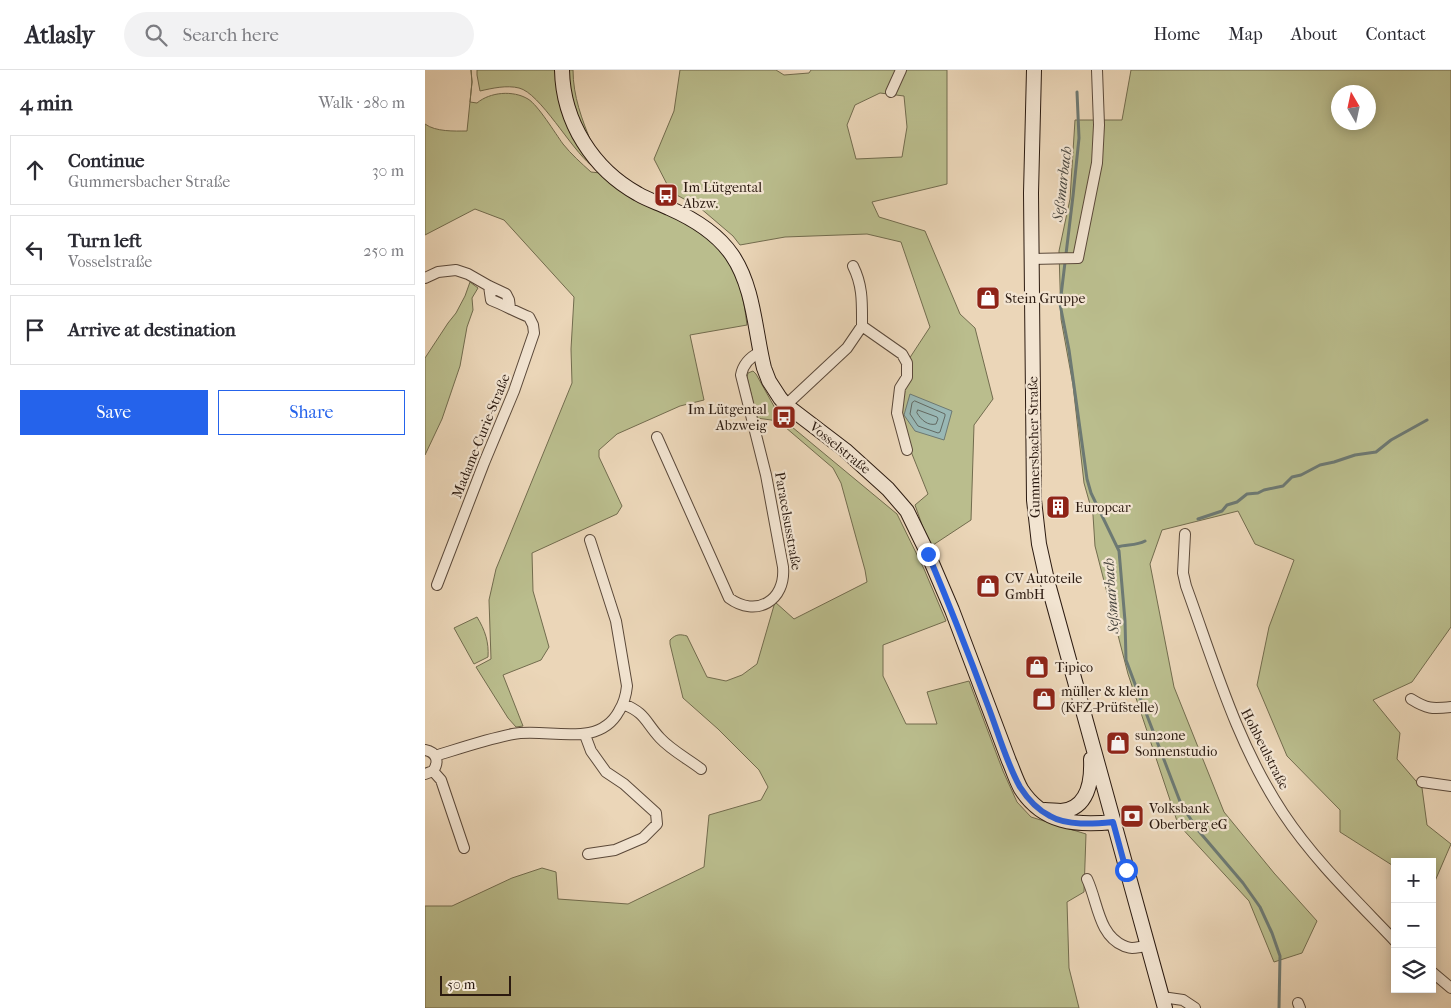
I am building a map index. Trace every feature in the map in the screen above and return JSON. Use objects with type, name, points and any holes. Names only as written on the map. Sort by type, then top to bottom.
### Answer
[{"type":"street","name":"Vosselstraße","points":[[562,70],[565,99],[571,116],[585,145],[601,166],[620,183],[639,195],[706,228],[721,241],[732,255],[747,285],[760,352],[769,381],[780,398],[786,405],[845,450],[889,490],[907,511],[952,610],[1017,781],[1026,796],[1041,810],[1056,819],[1092,824],[1113,822]]},
{"type":"street","points":[[891,92],[901,70]]},
{"type":"street","name":"Gummersbacher Straße","points":[[1034,70],[1031,259],[1035,524],[1047,580],[1089,736],[1164,1003]]},
{"type":"street","points":[[1031,259],[1078,258],[1097,164],[1099,125],[1097,70]]},
{"type":"street","points":[[786,405],[847,348],[862,326],[862,299],[859,279],[853,266]]},
{"type":"street","name":"Madame-Curie-Straße","points":[[425,278],[438,272],[456,270],[468,274],[489,286],[491,300],[529,317],[534,333],[514,391],[437,585]]},
{"type":"street","points":[[862,326],[902,354],[907,363],[907,377],[899,388],[897,413],[907,450]]},
{"type":"street","name":"Paracelsusstraße","points":[[657,437],[729,598],[750,607],[766,604],[778,594],[783,582],[783,567],[766,475],[741,375],[742,368],[753,356],[760,352]]},
{"type":"street","name":"Hohbeulstraße","points":[[1185,534],[1183,574],[1186,586],[1232,715],[1259,771],[1282,812],[1315,857],[1391,937]]},
{"type":"street","points":[[435,756],[513,734],[585,735],[598,731],[609,724],[617,715],[626,696],[627,686],[616,621],[590,540]]},
{"type":"street","points":[[1411,699],[1433,709],[1451,708]]},
{"type":"street","points":[[623,704],[635,709],[645,717],[660,738],[701,769]]},
{"type":"street","points":[[585,735],[591,751],[606,772],[624,784],[656,813],[657,824],[643,838],[615,850],[588,854]]},
{"type":"street","points":[[1041,810],[1061,811],[1073,808],[1088,793],[1091,781],[1089,736]]},
{"type":"street","points":[[425,750],[435,756],[437,764],[429,772],[441,780],[464,848]]},
{"type":"street","points":[[1422,782],[1451,786]]},
{"type":"street","points":[[1087,879],[1092,890],[1098,915],[1103,926],[1115,942],[1130,948],[1147,946]]},
{"type":"street","points":[[1436,975],[1451,988]]},
{"type":"street","points":[[1164,1003],[1183,1000],[1195,1008]]},
{"type":"green space","points":[[477,70],[555,70],[557,91],[592,165],[574,147],[546,110],[527,92],[519,88],[510,87],[480,91]]},
{"type":"green space","points":[[567,70],[573,70],[576,99],[592,144],[585,133],[571,99]]},
{"type":"green space","points":[[680,70],[776,70],[784,75],[809,73],[811,70],[947,70],[947,184],[872,202],[879,217],[925,231],[960,314],[975,328],[993,399],[974,425],[971,520],[930,547],[915,505],[928,494],[910,449],[899,414],[909,359],[930,327],[901,242],[867,234],[785,237],[740,245],[733,236],[699,207],[671,192],[654,159],[674,111]],"holes":[[[880,93],[904,96],[907,127],[902,157],[856,159],[847,125],[855,105]]]},
{"type":"green space","points":[[1131,70],[1451,70],[1451,627],[1412,682],[1373,700],[1400,733],[1397,759],[1422,788],[1427,825],[1451,844],[1436,879],[1436,858],[1391,858],[1391,864],[1340,832],[1340,810],[1287,756],[1257,685],[1269,627],[1294,560],[1255,544],[1238,511],[1162,530],[1150,564],[1174,687],[1224,812],[1274,873],[1317,921],[1302,953],[1274,962],[1249,901],[1178,824],[1128,674],[1095,546],[1093,515],[1084,483],[1073,385],[1061,319],[1059,251],[1070,199],[1075,120],[1122,120]]},
{"type":"green space","points":[[472,82],[470,102],[477,103],[488,96],[509,93],[528,99],[541,113],[566,148],[591,172],[600,173],[660,207],[695,228],[719,248],[738,280],[747,325],[690,335],[704,400],[680,406],[617,434],[599,450],[599,457],[622,506],[617,514],[532,553],[533,591],[549,647],[541,660],[503,675],[523,726],[516,727],[508,718],[476,667],[491,659],[489,600],[496,569],[572,383],[571,349],[574,297],[504,220],[475,209],[425,235],[425,124],[440,130],[467,131]]},
{"type":"green space","points":[[470,282],[478,288],[472,298],[473,310],[467,327],[460,366],[442,419],[425,455],[425,358],[456,313]]},
{"type":"green space","points":[[753,371],[780,417],[897,514],[924,569],[946,621],[883,645],[883,676],[906,724],[937,724],[927,692],[969,681],[1003,771],[1017,802],[1031,817],[1086,834],[1084,892],[1067,902],[1069,968],[1079,1008],[425,1008],[425,906],[452,906],[512,878],[542,868],[556,872],[558,899],[628,904],[704,867],[709,815],[761,800],[768,787],[759,770],[718,729],[683,698],[670,640],[678,635],[687,636],[707,677],[726,681],[742,675],[757,664],[775,602],[794,619],[867,582],[841,483],[833,468],[778,421],[757,418],[747,377],[748,373]]},
{"type":"green space","points":[[477,617],[486,636],[488,657],[474,664],[454,628]]},
{"type":"water","points":[[910,394],[952,411],[944,440],[915,431],[904,415]]},
{"type":"waterway","name":"Seßmarbach","points":[[1077,92],[1079,138],[1060,304],[1069,350],[1087,479],[1091,493],[1119,551],[1125,621],[1126,660],[1181,804],[1197,829],[1243,883],[1260,907],[1272,933],[1280,956],[1279,1008]]},
{"type":"waterway","points":[[1198,519],[1222,511],[1227,505],[1237,502],[1247,494],[1283,486],[1292,477],[1301,475],[1320,465],[1355,455],[1376,452],[1391,440],[1427,420]]},
{"type":"waterway","points":[[1117,547],[1145,541]]},
{"type":"place","name":"Im Lütgental Abzw.","points":[[666,195]]},
{"type":"place","name":"Stein Gruppe","points":[[988,298]]},
{"type":"place","name":"Im Lütgental Abzweig","points":[[784,417]]},
{"type":"place","name":"Europcar","points":[[1058,507]]},
{"type":"place","name":"CV Autoteile GmbH","points":[[988,586]]},
{"type":"place","name":"Tipico","points":[[1037,667]]},
{"type":"place","name":"müller & klein (KFZ-Prüfstelle)","points":[[1044,699]]},
{"type":"place","name":"sun2one Sonnenstudio","points":[[1118,743]]},
{"type":"place","name":"Volksbank Oberberg eG","points":[[1132,816]]},
{"type":"route","points":[[928,554],[952,610],[1017,781],[1026,796],[1049,816],[1056,819],[1092,824],[1113,822],[1126,870]]}]
